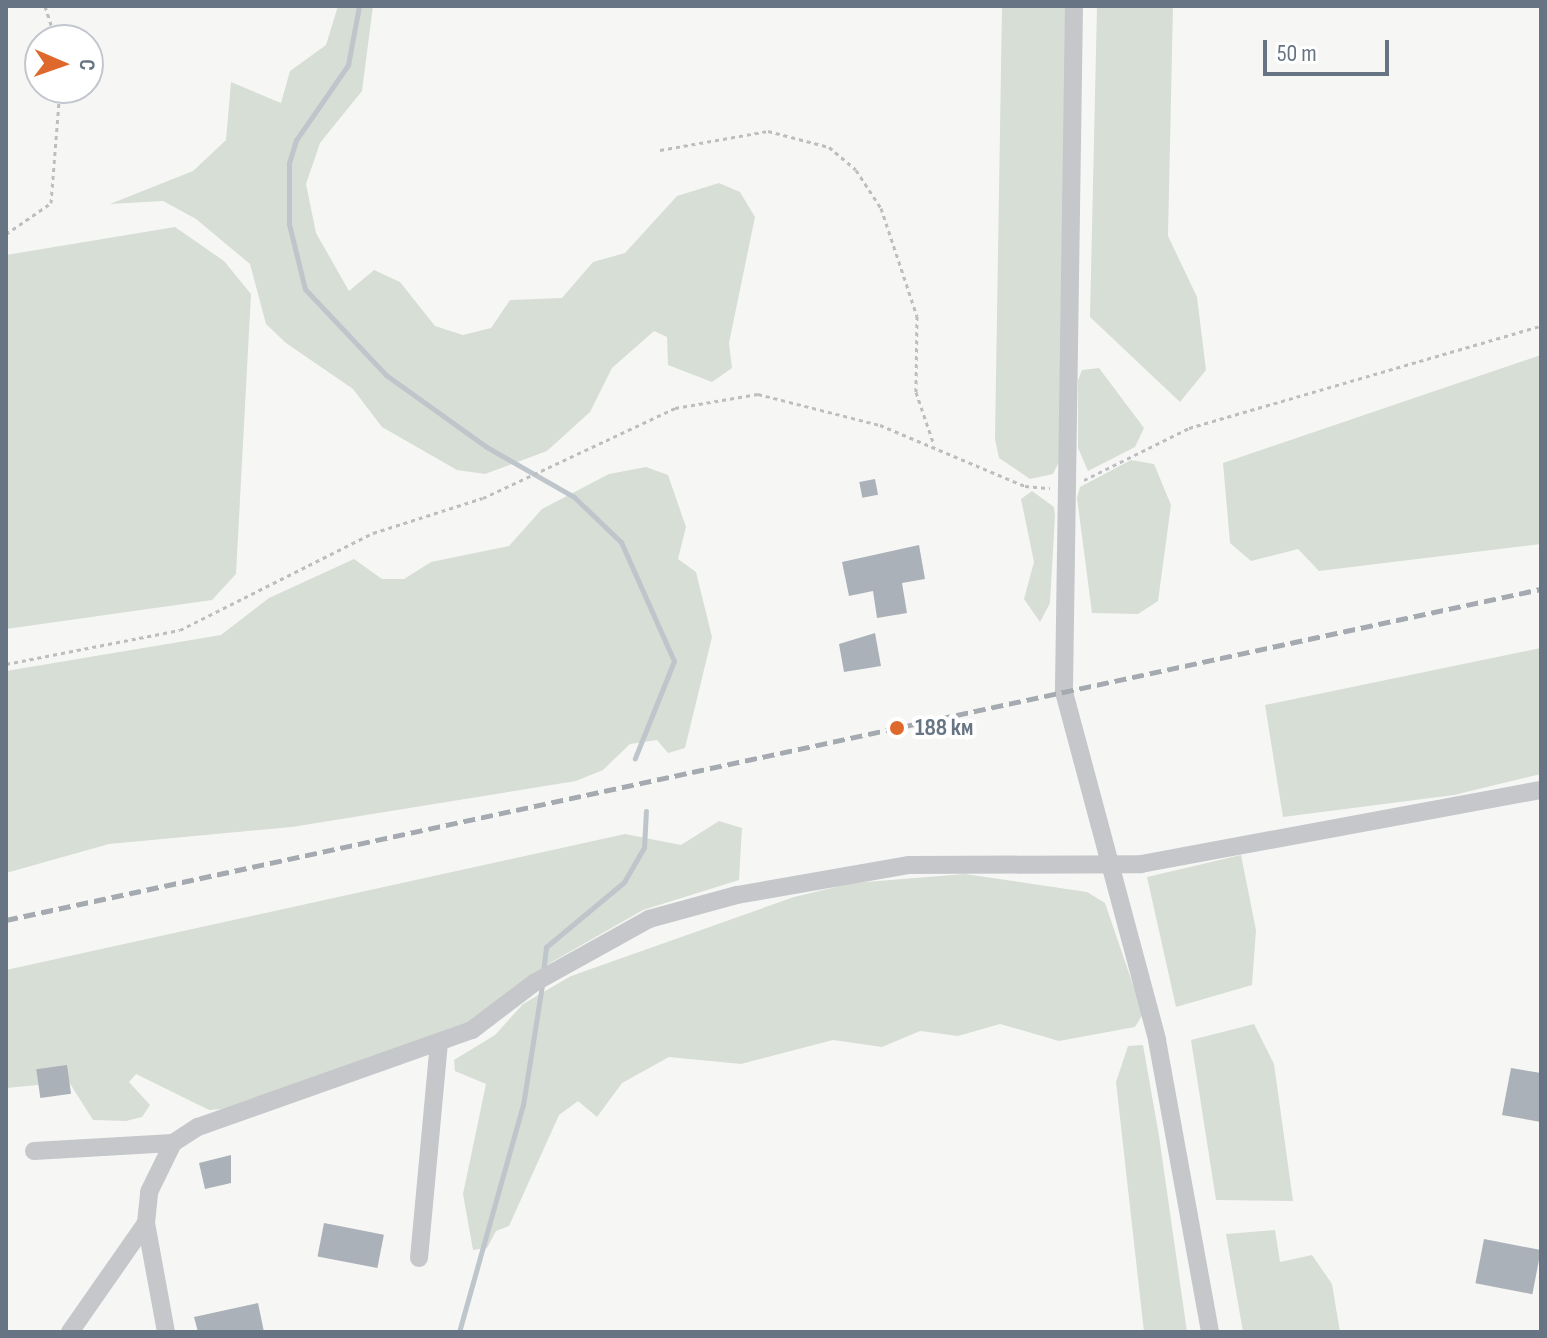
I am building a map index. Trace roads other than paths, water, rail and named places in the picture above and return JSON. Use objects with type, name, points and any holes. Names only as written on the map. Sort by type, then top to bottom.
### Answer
[{"type":"street","points":[[1074,6],[1064,489],[1064,692],[1177,1132],[1210,1332]]},
{"type":"street","points":[[70,1332],[146,1223],[160,1164],[173,1143],[198,1127],[439,1044],[649,919],[737,895],[909,865],[1107,865],[1541,790]]},
{"type":"street","points":[[419,1258],[439,1044]]},
{"type":"street","points":[[34,1151],[173,1143]]},
{"type":"street","points":[[146,1223],[166,1332]]},
{"type":"waterway","points":[[359,6],[348,65],[296,140],[289,163],[289,224],[305,289],[386,375],[485,446],[574,497],[621,542],[674,661],[635,758]]},
{"type":"waterway","points":[[543,972],[546,947],[624,882],[644,848],[646,811]]},
{"type":"waterway","points":[[459,1332],[523,1105],[542,985]]},
{"type":"railway","points":[[6,920],[1541,589]]},
{"type":"place","name":"188 км","points":[[897,728]]}]
